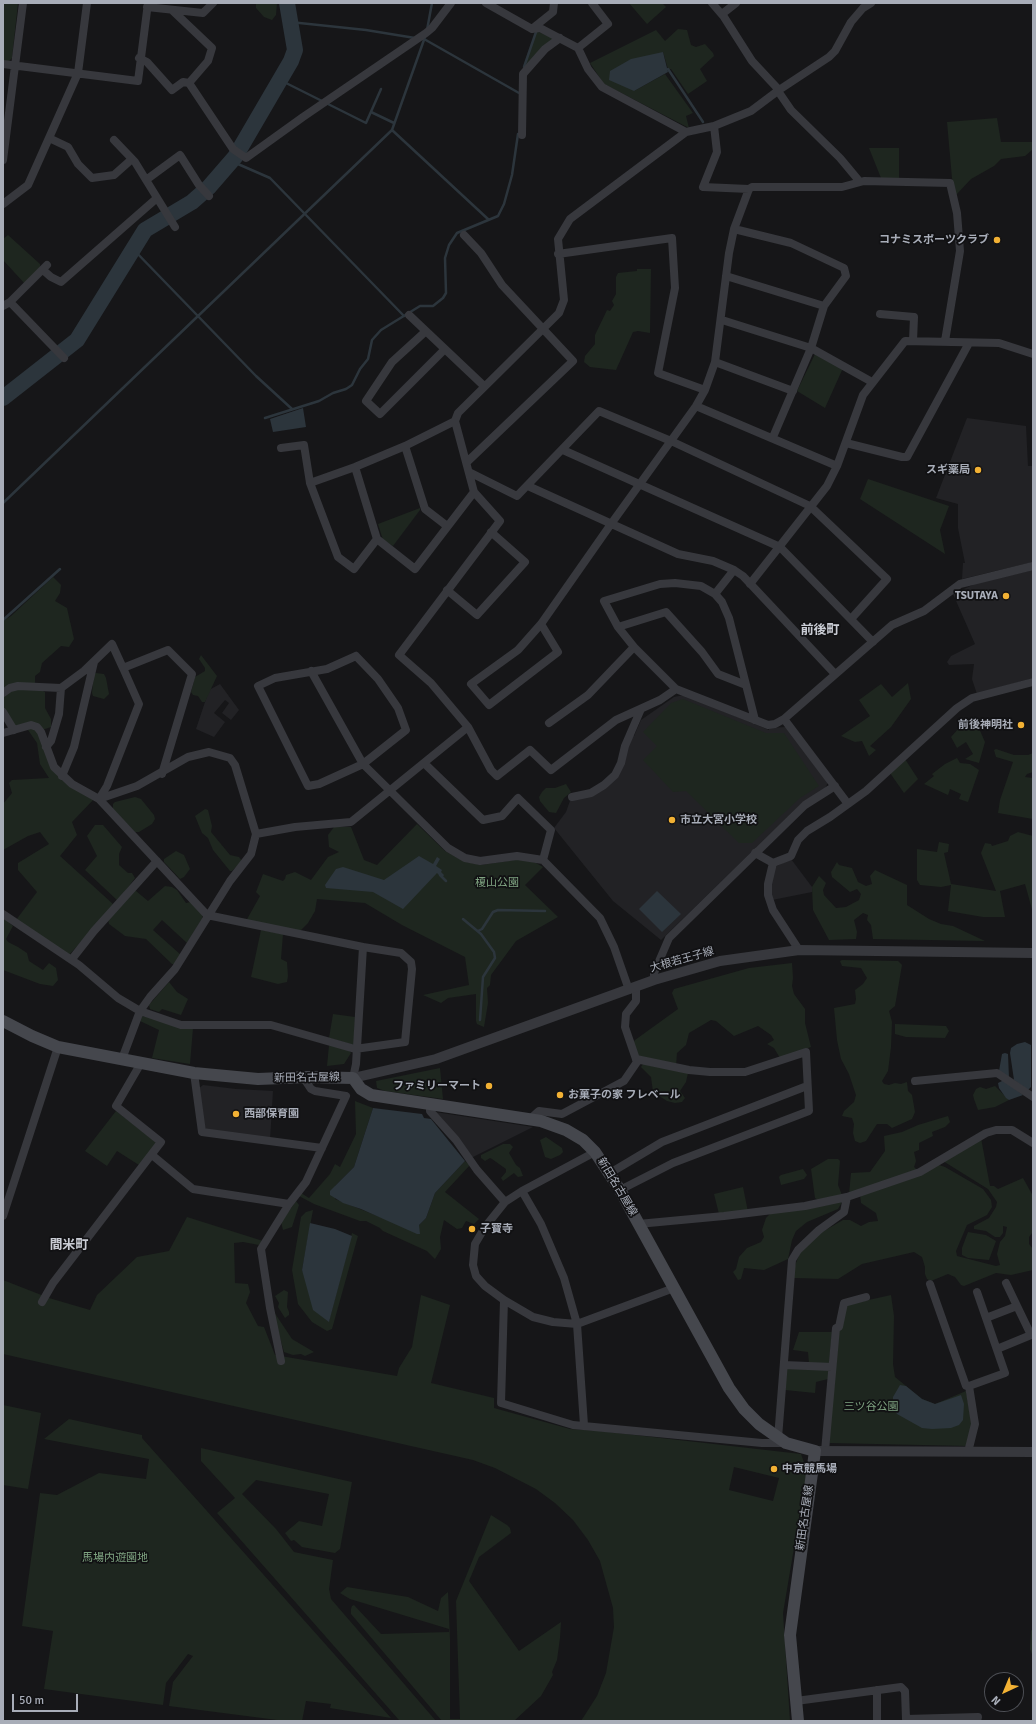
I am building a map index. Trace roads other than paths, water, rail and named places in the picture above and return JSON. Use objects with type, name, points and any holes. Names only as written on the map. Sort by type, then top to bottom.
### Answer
[{"type":"main road","name":"新田名古屋線","points":[[3,1020],[32,1036],[58,1047],[194,1073],[258,1079],[303,1077],[353,1078],[361,1089],[371,1095],[541,1121],[566,1130],[583,1140],[595,1152],[610,1173],[729,1388],[744,1409],[759,1424],[782,1441],[820,1451],[791,1621],[790,1648],[798,1721]]},
{"type":"street","points":[[3,160],[23,3]]},
{"type":"street","points":[[3,204],[28,184],[78,73],[87,3]]},
{"type":"street","points":[[3,64],[138,82],[148,5],[172,10],[204,13],[213,3]]},
{"type":"street","points":[[140,58],[147,62],[172,90],[183,82],[189,83],[232,149],[246,158],[426,33],[432,28],[450,3]]},
{"type":"street","points":[[486,3],[532,29],[540,28],[578,48],[588,69],[602,87],[686,132]]},
{"type":"street","points":[[532,29],[553,12],[554,3]]},
{"type":"street","points":[[578,48],[608,24],[592,3]]},
{"type":"street","points":[[712,3],[722,14],[752,61],[778,91],[791,110],[840,158],[860,182]]},
{"type":"street","points":[[722,14],[736,3]]},
{"type":"street","points":[[676,689],[660,700],[616,720],[551,770],[530,750],[496,776],[491,770],[468,727],[431,683],[399,655],[500,521],[474,492],[456,421],[458,413],[559,313],[564,300],[558,254],[558,239],[570,219],[686,132],[714,126],[751,111],[829,57],[835,51],[851,22],[863,8],[871,3]]},
{"type":"street","points":[[172,10],[212,48],[208,61],[189,83]]},
{"type":"street","points":[[522,135],[520,74],[545,49],[560,38]]},
{"type":"street","points":[[714,126],[716,152],[704,187],[749,189],[752,187],[842,187],[860,182],[950,183],[957,213],[960,251],[945,341]]},
{"type":"street","points":[[49,138],[68,147],[78,164],[92,178],[114,175],[132,159]]},
{"type":"street","points":[[114,140],[132,159],[175,227]]},
{"type":"street","points":[[146,180],[180,155],[199,185],[210,196]]},
{"type":"street","points":[[541,624],[558,652],[489,705],[471,684],[518,650],[541,624],[696,406],[705,390],[715,362],[722,320],[726,276],[734,229],[749,189]]},
{"type":"street","points":[[64,358],[6,304],[45,268],[51,278],[61,282],[157,198]]},
{"type":"street","points":[[734,229],[791,243],[844,268],[846,276],[824,306],[812,348],[773,437]]},
{"type":"street","points":[[464,236],[481,253],[502,285],[573,361],[467,462]]},
{"type":"street","points":[[558,254],[672,238],[675,288],[658,373],[705,390]]},
{"type":"street","points":[[726,276],[824,306]]},
{"type":"street","points":[[880,314],[914,317],[913,341]]},
{"type":"street","points":[[409,316],[426,330],[484,386]]},
{"type":"street","points":[[722,320],[812,348],[872,382]]},
{"type":"street","points":[[426,330],[392,362],[366,401],[380,414],[445,349]]},
{"type":"street","points":[[750,584],[827,486],[837,466],[863,395],[905,341],[945,341],[999,344],[1033,354]]},
{"type":"street","points":[[846,443],[907,457],[969,343]]},
{"type":"street","points":[[715,362],[793,391]]},
{"type":"street","points":[[696,406],[773,437],[837,466]]},
{"type":"street","points":[[469,472],[517,496],[599,411],[671,441],[810,506],[887,579],[850,619]]},
{"type":"street","points":[[310,482],[355,467],[405,446],[456,421]]},
{"type":"street","points":[[281,448],[304,445],[310,482],[338,557],[354,569],[377,539]]},
{"type":"street","points":[[405,446],[425,509],[447,526]]},
{"type":"street","points":[[563,450],[641,483],[780,547],[872,642]]},
{"type":"street","points":[[355,467],[377,539],[416,569],[474,492]]},
{"type":"street","points":[[528,486],[678,554],[714,561],[734,570],[750,584],[835,674]]},
{"type":"street","points":[[447,590],[477,615],[525,562],[491,532]]},
{"type":"street","points":[[755,720],[729,618],[722,602],[715,594],[700,586],[674,583],[660,584],[604,601],[618,627],[634,647],[676,689],[755,720],[768,725],[775,724],[784,719],[892,625],[924,611],[960,584],[1033,566]]},
{"type":"street","points":[[715,594],[734,570]]},
{"type":"street","points":[[618,627],[666,612],[702,652],[718,674],[746,686]]},
{"type":"street","points":[[3,693],[10,688],[18,686],[61,688],[94,662],[112,644],[139,704],[107,786],[99,799]]},
{"type":"street","points":[[549,723],[588,695],[634,647]]},
{"type":"street","points":[[123,668],[168,650],[192,674],[162,774]]},
{"type":"street","points":[[356,656],[378,679],[398,708],[406,730],[363,764],[319,784],[308,786],[258,686],[275,678],[327,669],[356,656]]},
{"type":"street","points":[[62,776],[74,747],[94,662]]},
{"type":"street","points":[[311,671],[363,764],[448,848],[465,858],[480,861],[517,856],[543,860],[600,918],[632,988],[636,1001],[626,1014],[624,1027],[637,1062],[624,1081],[614,1087],[562,1114],[539,1111],[530,1119]]},
{"type":"street","points":[[755,854],[772,863],[790,856],[798,840],[807,831],[866,792],[957,708],[972,698],[1033,682]]},
{"type":"street","points":[[46,747],[51,741],[59,714],[61,688]]},
{"type":"street","points":[[572,797],[591,793],[604,786],[615,775],[621,763],[624,746],[641,709]]},
{"type":"street","points":[[3,712],[14,730]]},
{"type":"street","points":[[784,719],[848,804]]},
{"type":"street","points":[[3,733],[31,725],[37,727],[42,732],[54,768],[72,784],[99,799],[208,915],[363,947],[401,953],[408,957],[411,962],[412,969],[405,1042],[355,1049],[271,1025],[181,1025],[140,1011],[118,998],[72,959],[3,914]]},
{"type":"street","points":[[256,834],[351,822],[425,764],[468,727]]},
{"type":"street","points":[[99,799],[137,786],[162,774],[188,757],[209,752],[230,758],[235,765],[256,834],[251,854],[230,881],[175,970],[150,997],[140,1011],[122,1059]]},
{"type":"street","points":[[425,764],[483,820],[502,816],[518,798],[551,830],[543,860]]},
{"type":"street","points":[[654,980],[654,973],[669,938],[804,805],[835,786]]},
{"type":"street","points":[[72,959],[94,931],[156,861]]},
{"type":"street","points":[[772,863],[768,884],[768,895],[773,910],[799,950]]},
{"type":"street","points":[[353,1078],[356,1064],[355,1049],[363,947]]},
{"type":"street","name":"大根若王子線","points":[[353,1078],[436,1060],[654,980],[720,961],[799,950],[1033,954]]},
{"type":"street","points":[[3,1216],[58,1047]]},
{"type":"street","points":[[620,1190],[673,1163],[810,1111],[806,1052],[745,1072],[710,1072],[689,1070],[636,1059]]},
{"type":"street","points":[[42,1302],[52,1283],[161,1142],[116,1106],[141,1064]]},
{"type":"street","points":[[194,1073],[202,1132],[228,1137],[322,1148]]},
{"type":"street","points":[[915,1080],[997,1073],[1033,1097]]},
{"type":"street","points":[[281,1361],[270,1308],[261,1249],[289,1204],[306,1182],[346,1096],[315,1092],[310,1089],[303,1077]]},
{"type":"street","points":[[610,1173],[662,1142],[808,1086]]},
{"type":"street","points":[[430,1105],[430,1111],[456,1140],[477,1170],[505,1202]]},
{"type":"street","points":[[638,1224],[805,1206],[847,1197],[920,1172],[986,1133],[996,1130],[1012,1130],[1033,1143]]},
{"type":"street","points":[[595,1152],[505,1202],[485,1227],[475,1244],[473,1265],[476,1276],[485,1286],[504,1300],[533,1317],[553,1322],[577,1324],[674,1288]]},
{"type":"street","points":[[152,1154],[193,1189],[289,1204]]},
{"type":"street","points":[[522,1192],[541,1224],[564,1278],[577,1324],[584,1425]]},
{"type":"street","points":[[504,1300],[501,1403],[573,1425],[762,1443],[782,1441],[784,1365],[792,1260],[798,1250],[819,1230],[844,1212],[847,1197]]},
{"type":"street","points":[[997,1349],[1032,1337],[1006,1283]]},
{"type":"street","points":[[930,1284],[966,1386],[969,1386],[975,1424],[968,1452]]},
{"type":"street","points":[[969,1386],[1005,1373],[977,1292]]},
{"type":"street","points":[[866,1297],[842,1305],[839,1326],[836,1328],[820,1451],[1033,1452]]},
{"type":"street","points":[[986,1318],[1017,1306]]},
{"type":"street","points":[[784,1365],[832,1367]]},
{"type":"street","points":[[796,1700],[901,1687],[906,1691],[906,1719],[978,1717],[977,1721]]},
{"type":"street","points":[[877,1690],[877,1721]]},
{"type":"waterway","points":[[3,398],[77,340],[145,230],[192,202],[209,187],[235,157],[291,61],[295,50],[287,3]]},
{"type":"waterway","points":[[427,30],[432,3]]},
{"type":"waterway","points":[[290,22],[366,30],[415,38]]},
{"type":"waterway","points":[[524,67],[536,32]]},
{"type":"waterway","points":[[3,503],[392,130],[425,37]]},
{"type":"waterway","points":[[424,39],[519,93]]},
{"type":"waterway","points":[[668,69],[703,122]]},
{"type":"waterway","points":[[280,80],[366,123],[381,89]]},
{"type":"waterway","points":[[371,112],[394,123]]},
{"type":"waterway","points":[[392,130],[489,220]]},
{"type":"waterway","points":[[265,418],[319,401],[352,385],[360,369],[368,359],[372,340],[381,330],[420,306],[433,306],[443,298],[446,293],[445,258],[449,245],[457,233],[498,216],[504,204],[512,175],[518,134]]},
{"type":"waterway","points":[[231,161],[270,178],[404,316]]},
{"type":"waterway","points":[[133,249],[256,376],[292,409]]},
{"type":"waterway","points":[[3,620],[60,569]]},
{"type":"waterway","points":[[440,875],[446,881]]},
{"type":"waterway","points":[[478,931],[482,929],[493,912],[498,910],[545,911]]},
{"type":"waterway","points":[[463,919],[481,934],[494,952],[495,958],[483,977],[480,1020]]},
{"type":"place","name":"コナミスポーツクラブ","points":[[997,240]]},
{"type":"place","name":"スギ薬局","points":[[978,470]]},
{"type":"place","name":"TSUTAYA","points":[[1006,596]]},
{"type":"place","name":"前後神明社","points":[[1021,725]]},
{"type":"place","name":"市立大宮小学校","points":[[672,820]]},
{"type":"place","name":"ファミリーマート","points":[[489,1086]]},
{"type":"place","name":"お菓子の家 フレベール","points":[[560,1095]]},
{"type":"place","name":"西部保育園","points":[[236,1114]]},
{"type":"place","name":"子寶寺","points":[[472,1229]]},
{"type":"place","name":"中京競馬場","points":[[774,1469]]},
{"type":"district","name":"前後町","points":[[820,631]]},
{"type":"district","name":"間米町","points":[[69,1246]]},
{"type":"park label","name":"榎山公園","points":[[497,883]]},
{"type":"park label","name":"三ツ谷公園","points":[[871,1407]]},
{"type":"park label","name":"馬場内遊園地","points":[[115,1558]]}]
